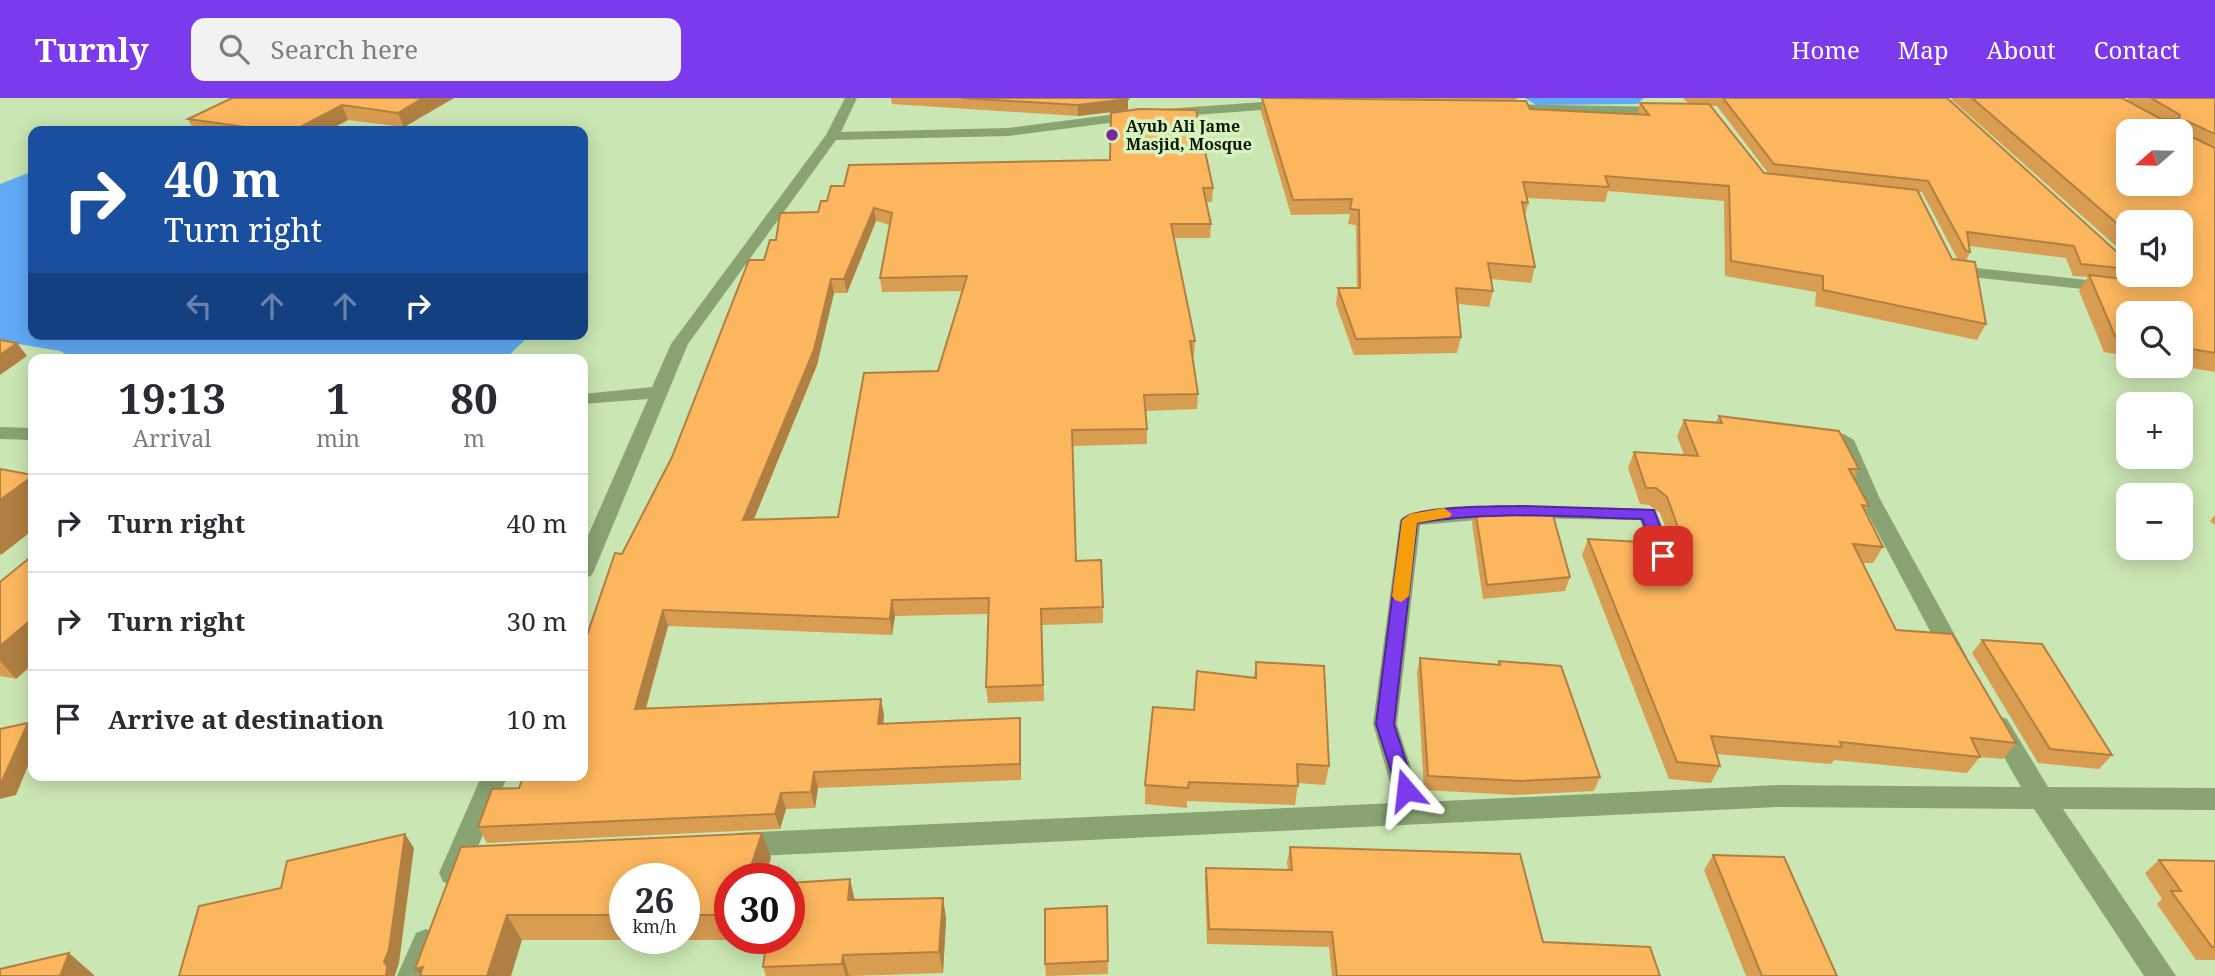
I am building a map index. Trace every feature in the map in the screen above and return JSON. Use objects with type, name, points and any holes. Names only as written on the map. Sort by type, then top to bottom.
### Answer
[{"type":"street","points":[[588,559],[680,344],[832,136],[851,98]]},
{"type":"street","points":[[832,136],[1009,132],[1140,115],[1302,104]]},
{"type":"street","points":[[1491,107],[1683,111]]},
{"type":"street","points":[[1941,246],[1952,270],[2147,291],[2144,287]]},
{"type":"street","points":[[588,399],[660,392]]},
{"type":"street","points":[[0,433],[28,434]]},
{"type":"street","points":[[1791,435],[1844,440],[1870,499],[1970,680]]},
{"type":"street","points":[[1412,813],[1385,724],[1410,520],[1446,513],[1483,512],[1648,514],[1663,556]]},
{"type":"street","points":[[1984,704],[2041,798],[2161,976]]},
{"type":"street","points":[[412,976],[441,905],[472,859],[493,781]]},
{"type":"street","points":[[706,847],[1778,796],[2215,799]]},
{"type":"water","points":[[1525,98],[1644,98],[1637,104],[1536,105]]},
{"type":"water","points":[[28,173],[28,340],[525,340],[510,354],[66,354],[0,341],[0,184]]},
{"type":"building","points":[[232,98],[423,98],[398,113],[342,105],[302,126],[238,126],[188,119]]},
{"type":"building","points":[[962,98],[1127,98],[1128,99],[1078,105]]},
{"type":"building","points":[[1262,98],[1526,101],[1530,109],[1649,115],[1640,103],[1709,104],[1764,173],[1917,190],[1952,259],[1975,262],[1986,324],[1823,290],[1823,276],[1731,261],[1729,186],[1605,176],[1609,187],[1523,182],[1528,203],[1522,202],[1535,267],[1488,263],[1493,291],[1456,288],[1461,337],[1356,339],[1338,288],[1360,288],[1359,210],[1350,209],[1352,199],[1293,200]]},
{"type":"building","points":[[1723,98],[1947,98],[2116,251],[2116,268],[2081,264],[2074,246],[1967,232],[1970,252],[1966,251],[1928,181],[1774,164]]},
{"type":"building","points":[[1972,98],[2122,98],[2161,119],[2116,119],[2116,196],[2193,196],[2193,137],[2215,148],[2215,353],[2193,349],[2193,301],[2116,301],[2115,336],[2089,275],[2116,278],[2116,287],[2193,287],[2193,210],[2116,210],[2116,223]]},
{"type":"building","points":[[2151,98],[2215,98],[2215,134],[2193,124],[2193,119],[2179,119],[2180,115]]},
{"type":"building","points":[[1139,109],[1196,110],[1213,188],[1203,188],[1211,224],[1171,224],[1195,341],[1190,341],[1198,394],[1144,395],[1147,429],[1072,430],[1076,561],[1101,560],[1103,607],[1041,609],[1043,685],[986,687],[989,598],[892,600],[890,619],[663,610],[635,709],[881,699],[878,724],[1020,718],[1020,764],[814,772],[811,792],[781,793],[775,814],[478,827],[492,789],[519,788],[522,781],[588,781],[588,632],[615,553],[622,554],[672,457],[749,260],[764,260],[770,240],[776,240],[780,213],[818,212],[821,201],[827,201],[831,186],[844,186],[849,165],[1110,160],[1111,113]],"holes":[[[874,208],[892,213],[880,278],[967,276],[938,371],[864,373],[838,517],[743,520],[814,350],[831,279],[844,279]]]},
{"type":"building","points":[[0,340],[17,343],[0,355]]},
{"type":"building","points":[[1719,416],[1839,431],[1859,469],[1849,469],[1869,506],[1862,505],[1883,547],[1853,544],[1896,630],[1952,634],[2016,743],[1971,738],[1980,757],[1840,742],[1842,747],[1711,736],[1720,766],[1677,762],[1588,539],[1659,543],[1662,547],[1678,547],[1683,541],[1667,497],[1656,488],[1646,488],[1634,452],[1698,456],[1684,420],[1722,423]]},
{"type":"building","points":[[0,469],[28,474],[28,480],[0,500]]},
{"type":"building","points":[[1551,508],[1570,577],[1487,585],[1475,509]]},
{"type":"building","points":[[28,559],[28,622],[0,646],[0,582]]},
{"type":"building","points":[[1982,640],[2042,644],[2112,755],[2050,749]]},
{"type":"building","points":[[1420,658],[1500,665],[1499,661],[1561,666],[1600,777],[1520,781],[1428,776]]},
{"type":"building","points":[[1256,662],[1324,666],[1329,766],[1297,764],[1298,786],[1189,782],[1188,788],[1145,785],[1153,707],[1194,710],[1197,671],[1256,678]]},
{"type":"building","points":[[28,723],[2,781],[0,782],[0,729]]},
{"type":"building","points":[[762,833],[752,863],[714,863],[714,915],[700,915],[700,863],[609,863],[609,915],[507,915],[487,976],[420,976],[423,967],[415,969],[461,847]]},
{"type":"building","points":[[405,834],[389,950],[384,962],[387,966],[386,976],[179,976],[199,906],[281,888],[287,861]]},
{"type":"building","points":[[1290,847],[1520,854],[1543,942],[1650,947],[1660,976],[1337,976],[1332,932],[1209,929],[1206,868],[1292,870]]},
{"type":"building","points":[[1713,855],[1784,857],[1837,976],[1762,976]]},
{"type":"building","points":[[2159,860],[2215,861],[2215,947],[2212,947],[2171,891],[2181,891]]},
{"type":"building","points":[[850,879],[848,900],[943,898],[939,952],[843,955],[842,964],[763,967],[765,954],[805,954],[805,882]]},
{"type":"building","points":[[1107,906],[1108,961],[1045,964],[1045,909]]},
{"type":"building","points":[[69,953],[60,976],[0,976],[0,969]]},
{"type":"slow traffic","points":[[1401,596],[1410,520],[1444,514]]},
{"type":"place","name":"Ayub Ali Jame Masjid, Mosque","points":[[1112,135]]},
{"type":"route","points":[[1406,790],[1385,724],[1410,520],[1446,513],[1520,511],[1648,514],[1663,556]]}]
